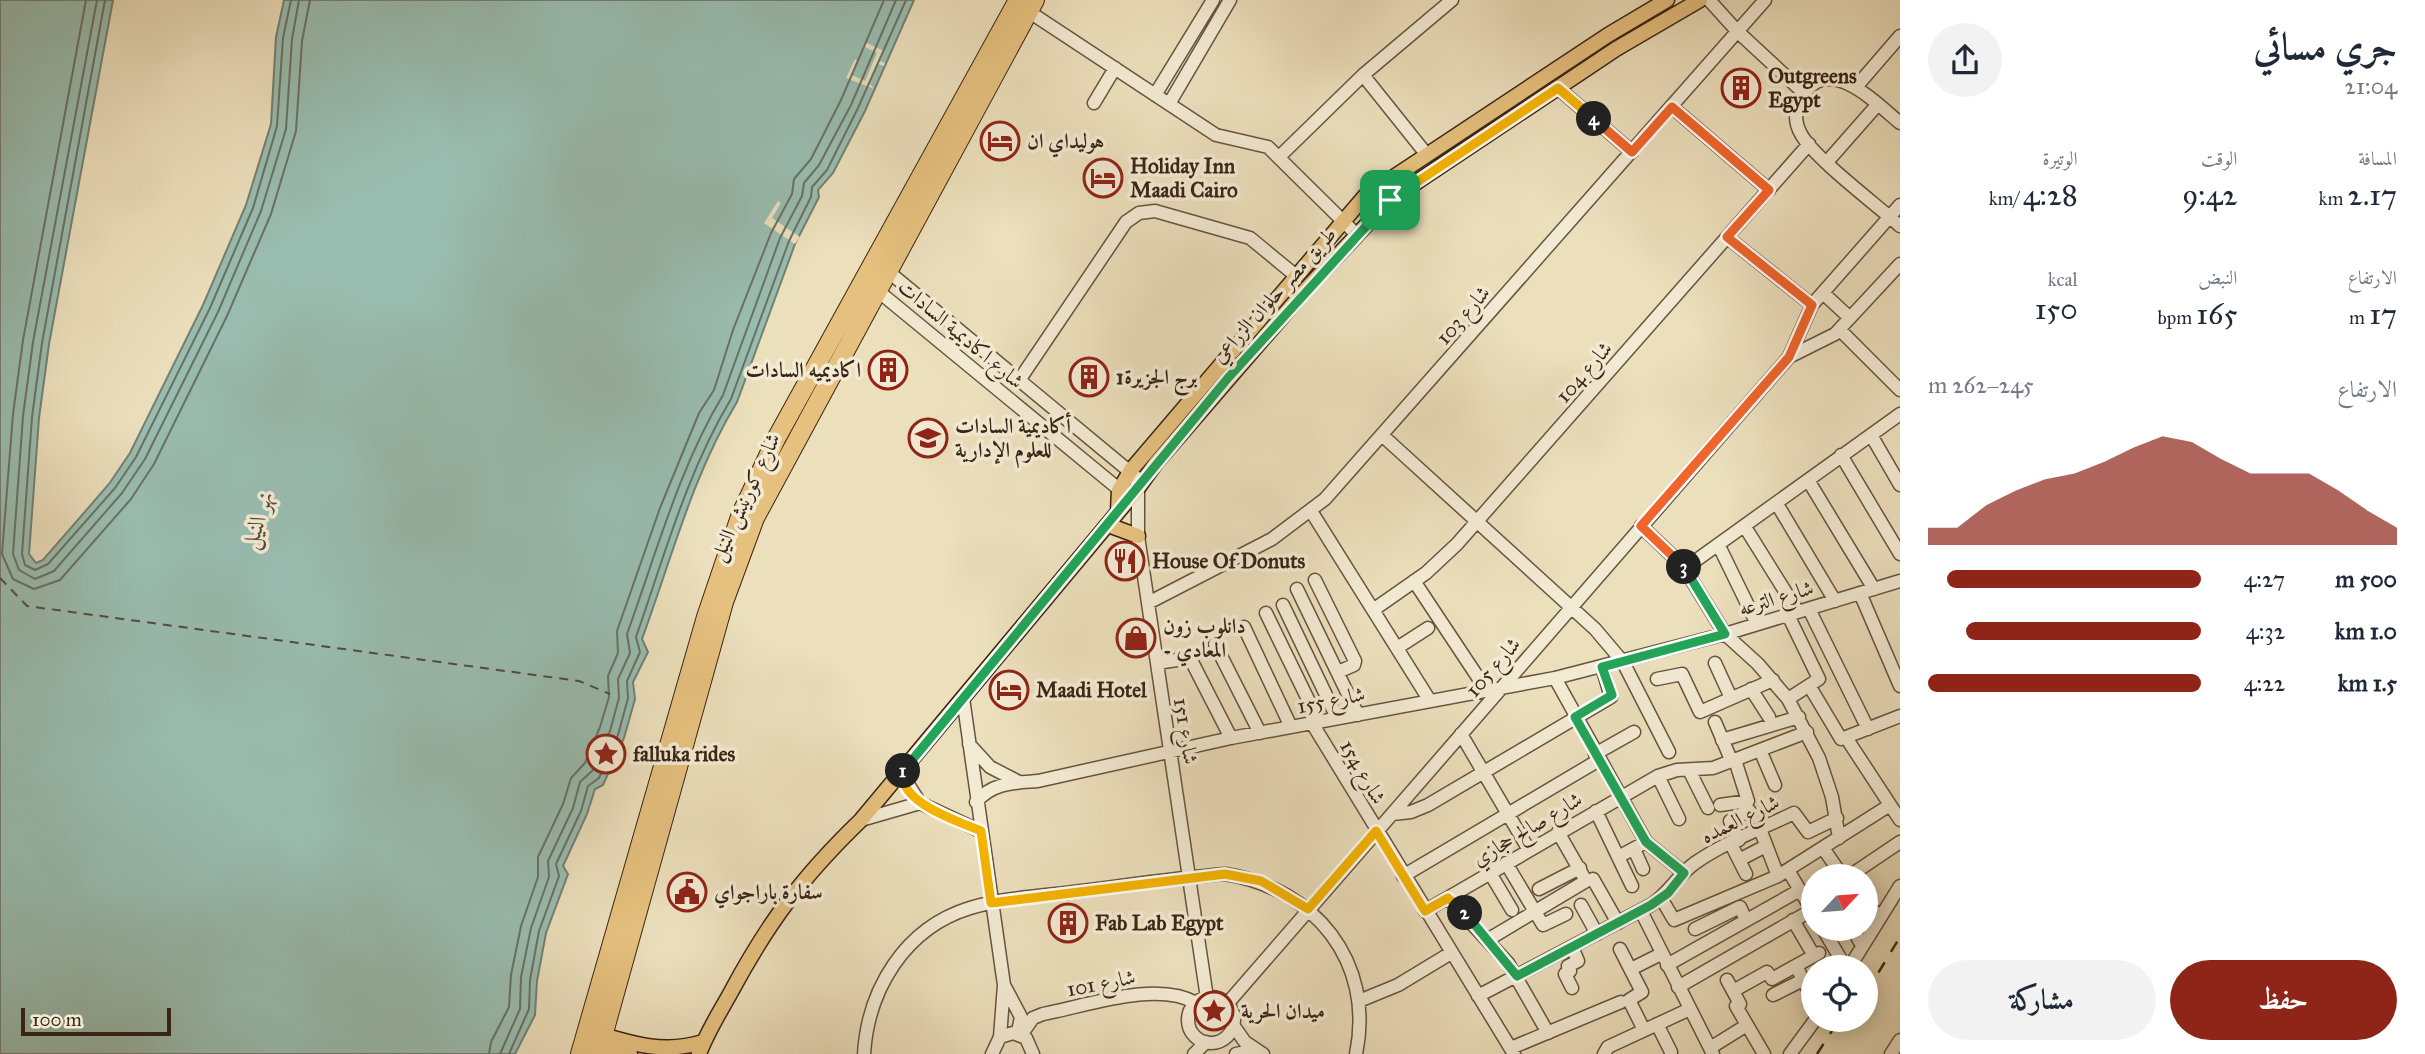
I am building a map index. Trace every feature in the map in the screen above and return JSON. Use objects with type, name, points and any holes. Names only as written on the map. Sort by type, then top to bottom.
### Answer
[{"type":"highway","name":"شارع كورنيش النيل","points":[[592,1044],[706,617],[731,542],[766,458],[874,261],[1027,4]]},
{"type":"highway","name":"شارع كورنيش النيل","points":[[592,1044],[736,565],[778,472],[889,272],[1027,4]]},
{"type":"main road","name":"طريق مصر حلوان الزراعي","points":[[1129,492],[1131,470],[1295,275],[1373,190],[1667,0]]},
{"type":"main road","name":"طريق مصر حلوان الزراعي","points":[[701,1048],[772,919],[810,871],[861,820],[1108,524],[1129,492],[1356,234],[1401,191],[1640,33],[1699,0]]},
{"type":"main road","points":[[1108,524],[1138,536]]},
{"type":"main road","points":[[592,1044],[636,1052],[701,1048]]},
{"type":"street","points":[[1155,95],[1213,0]]},
{"type":"street","points":[[1169,104],[1229,0]]},
{"type":"street","points":[[1279,157],[1363,75],[1452,0]]},
{"type":"street","points":[[1709,0],[1737,31],[1804,93]]},
{"type":"street","name":"شارع 103","points":[[1148,603],[1258,547],[1311,511],[1382,436],[1765,0]]},
{"type":"street","points":[[1027,4],[1115,68],[1216,135],[1234,141],[1263,145],[1279,157],[1356,234]]},
{"type":"street","points":[[1856,87],[1900,36]]},
{"type":"street","points":[[1094,103],[1115,68]]},
{"type":"street","points":[[1363,75],[1427,155]]},
{"type":"street","points":[[1900,123],[1856,87],[1834,79],[1823,80],[1804,93],[1796,113],[1801,135],[1809,144],[1900,226]]},
{"type":"street","points":[[1558,88],[1632,152]]},
{"type":"street","points":[[1827,162],[1878,104]]},
{"type":"street","points":[[1672,107],[1769,190]]},
{"type":"street","name":"شارع 104","points":[[1373,610],[1447,554],[1477,522],[1809,144]]},
{"type":"street","name":"شارع 105","points":[[1227,1004],[1461,734],[1493,690],[1572,606],[1789,357],[1812,305],[1900,205]]},
{"type":"street","points":[[1017,405],[1025,383],[1125,222],[1139,213],[1155,211],[1250,238],[1295,275]]},
{"type":"street","points":[[1727,237],[1812,305]]},
{"type":"street","name":"شارع اكاديمية السادات","points":[[874,261],[1131,470]]},
{"type":"street","name":"شارع 105","points":[[1789,357],[1830,338],[1840,330],[1900,264]]},
{"type":"street","name":"شارع اكاديمية السادات","points":[[864,279],[1017,405],[1129,492]]},
{"type":"street","points":[[1823,292],[1850,318]]},
{"type":"street","points":[[1840,330],[1900,390]]},
{"type":"street","points":[[1685,569],[1898,418]]},
{"type":"street","points":[[1871,435],[1900,485]]},
{"type":"street","points":[[1382,436],[1572,606],[1623,662],[1669,752]]},
{"type":"street","points":[[1841,456],[1900,554]]},
{"type":"street","points":[[1808,480],[1874,589]]},
{"type":"street","name":"شارع 151","points":[[1129,492],[1138,536],[1189,878],[1202,1000]]},
{"type":"street","points":[[1777,504],[1835,601]]},
{"type":"street","points":[[1311,511],[1430,701]]},
{"type":"street","points":[[1641,526],[1685,569],[1725,634],[1773,680],[1788,699],[1809,735],[1826,777],[1837,818],[1839,838]]},
{"type":"street","points":[[1745,527],[1868,729]]},
{"type":"street","points":[[1719,546],[1757,624]]},
{"type":"street","points":[[1315,580],[1355,661],[1353,665],[1338,673]]},
{"type":"street","points":[[1414,581],[1493,690]]},
{"type":"street","name":"شارع الترعه","points":[[1493,690],[1623,662],[1874,589],[1899,585]]},
{"type":"street","points":[[1297,589],[1358,715]]},
{"type":"street","points":[[1860,593],[1900,686]]},
{"type":"street","points":[[1283,605],[1337,718]]},
{"type":"street","points":[[1788,699],[1810,687],[1819,678],[1798,612]]},
{"type":"street","name":"شارع 154","points":[[1266,613],[1316,723],[1376,831],[1512,1051]]},
{"type":"street","points":[[1244,627],[1291,727]]},
{"type":"street","points":[[1397,648],[1428,628]]},
{"type":"street","points":[[1215,644],[1260,733]]},
{"type":"street","points":[[1157,663],[1190,658],[1231,738]]},
{"type":"street","points":[[1715,663],[1731,698]]},
{"type":"street","points":[[1392,814],[1420,809],[1612,695],[1602,667]]},
{"type":"street","points":[[1657,679],[1683,675],[1700,712],[1773,680]]},
{"type":"street","points":[[1555,678],[1646,842],[1684,873]]},
{"type":"street","points":[[1810,687],[1839,737],[1847,739],[1900,716]]},
{"type":"street","points":[[1751,689],[1769,717]]},
{"type":"street","name":"شارع 155","points":[[1170,753],[1231,738],[1493,690]]},
{"type":"street","points":[[963,698],[1004,985],[1000,1037],[992,1054]]},
{"type":"street","points":[[1722,740],[1799,717]]},
{"type":"street","points":[[1689,770],[1714,807],[1748,801],[1734,761],[1715,722]]},
{"type":"street","name":"شارع صالح حجازي","points":[[1425,911],[1658,776],[1677,770],[1705,770],[1833,728]]},
{"type":"street","points":[[1403,876],[1508,814],[1634,732]]},
{"type":"street","points":[[1461,734],[1529,850]]},
{"type":"street","points":[[1847,739],[1900,820]]},
{"type":"street","points":[[969,744],[990,767],[1018,781]]},
{"type":"street","points":[[1760,750],[1775,785]]},
{"type":"street","points":[[976,802],[998,786],[1170,753]]},
{"type":"street","points":[[901,773],[908,789],[920,803],[981,831]]},
{"type":"street","points":[[1658,776],[1679,819]]},
{"type":"street","points":[[861,820],[920,803]]},
{"type":"street","points":[[1661,898],[1674,920],[1783,873],[1890,805]]},
{"type":"street","points":[[1746,874],[1739,860],[1730,820],[1749,810]]},
{"type":"street","points":[[1596,811],[1632,886]]},
{"type":"street","name":"شارع العمده","points":[[1478,996],[1641,911],[1661,898],[1684,873],[1705,857],[1760,829],[1794,813],[1808,832],[1837,818]]},
{"type":"street","points":[[1631,969],[1664,959],[1746,920],[1800,890],[1783,873],[1760,829]]},
{"type":"street","points":[[1559,832],[1618,923]]},
{"type":"street","points":[[1618,857],[1646,842]]},
{"type":"street","points":[[1867,864],[1900,842]]},
{"type":"street","points":[[1739,860],[1762,848]]},
{"type":"street","points":[[1823,848],[1834,864]]},
{"type":"street","points":[[1633,849],[1643,869]]},
{"type":"street","points":[[1506,863],[1544,925],[1566,915]]},
{"type":"street","points":[[1539,889],[1580,868]]},
{"type":"street","points":[[1490,873],[1512,910]]},
{"type":"street","points":[[864,1054],[872,1006],[893,964],[926,931],[968,909],[991,903],[1225,874],[1243,876],[1278,888],[1308,909],[1342,950],[1359,1001],[1356,1054]]},
{"type":"street","points":[[1489,939],[1589,880]]},
{"type":"street","points":[[1856,955],[1900,886]]},
{"type":"street","points":[[1448,898],[1489,939],[1517,976],[1548,1033]]},
{"type":"street","points":[[1581,905],[1597,934]]},
{"type":"street","points":[[1695,929],[1740,907],[1746,920]]},
{"type":"street","points":[[1763,910],[1775,931]]},
{"type":"street","points":[[1641,911],[1711,1052],[1747,1025]]},
{"type":"street","points":[[1678,987],[1801,916]]},
{"type":"street","points":[[1766,1054],[1736,1006],[1740,1004],[1730,985],[1767,972],[1772,979],[1796,966],[1814,951],[1793,920]]},
{"type":"street","points":[[1860,942],[1862,946]]},
{"type":"street","points":[[1572,947],[1578,960],[1568,966],[1570,971],[1565,974],[1572,988]]},
{"type":"street","points":[[1620,948],[1642,993],[1629,1000],[1644,1030]]},
{"type":"street","points":[[1359,1001],[1398,985],[1451,953]]},
{"type":"street","points":[[1796,966],[1801,976]]},
{"type":"street","points":[[1773,995],[1801,981]]},
{"type":"street","points":[[1004,985],[1021,1017],[1019,1034]]},
{"type":"street","name":"شارع 101","points":[[1019,1034],[1033,1018],[1043,1014],[1154,992],[1202,1000]]},
{"type":"street","points":[[1194,1054],[1225,1038],[1233,1025],[1233,1014],[1227,1004],[1218,999],[1202,1000],[1188,1022],[1194,1035],[1209,1046]]},
{"type":"street","points":[[1512,1051],[1621,1002]]},
{"type":"street","points":[[1604,1054],[1606,1048],[1690,1009]]},
{"type":"street","points":[[1657,1024],[1671,1052]]},
{"type":"street","points":[[1233,1025],[1245,1042],[1259,1052]]},
{"type":"street","points":[[1790,1054],[1806,1032]]},
{"type":"street","points":[[1000,1037],[1019,1034],[1030,1042],[1034,1054]]},
{"type":"street","points":[[1891,1054],[1900,1040]]},
{"type":"street","points":[[1236,1054],[1259,1052]]},
{"type":"water","name":"نهر النيل","points":[[0,0],[113,0],[49,344],[39,418],[29,554],[36,563],[43,560],[109,484],[130,453],[203,305],[246,205],[271,124],[276,37],[284,0],[914,0],[865,111],[833,173],[818,190],[819,197],[795,244],[737,402],[695,488],[642,639],[648,652],[633,682],[635,699],[624,738],[603,785],[595,789],[587,814],[563,866],[568,874],[546,933],[537,981],[535,1015],[515,1054],[0,1054]]},
{"type":"pier","points":[[865,42],[884,51],[880,61],[885,63],[884,66],[878,64],[870,84],[874,89],[846,78],[855,59],[858,61],[852,75],[865,81],[877,53],[863,46]]},
{"type":"pier","points":[[778,201],[781,203],[772,218],[800,237],[795,244],[764,223]]},
{"type":"ferry route","points":[[0,578],[27,606],[579,681],[610,694]]},
{"type":"railway","points":[[1878,973],[1900,937]]},
{"type":"railway","points":[[1817,1054],[1831,1032]]},
{"type":"place","name":"Outgreens Egypt","points":[[1741,88]]},
{"type":"place","name":"هوليداي ان","points":[[1000,141]]},
{"type":"place","name":"Holiday Inn Maadi Cairo","points":[[1103,178]]},
{"type":"place","name":"اكاديميه السادات","points":[[888,370]]},
{"type":"place","name":"برج الجزيرة1","points":[[1089,377]]},
{"type":"place","name":"أكاديمية السادات للعلوم الإدارية","points":[[928,438]]},
{"type":"place","name":"House Of Donuts","points":[[1125,561]]},
{"type":"place","name":"دانلوب زون - المعادي","points":[[1136,638]]},
{"type":"place","name":"Maadi Hotel","points":[[1009,690]]},
{"type":"place","name":"falluka rides","points":[[606,754]]},
{"type":"place","name":"سفارة باراجواي","points":[[687,892]]},
{"type":"place","name":"Fab Lab Egypt","points":[[1068,923]]},
{"type":"place","name":"ميدان الحرية","points":[[1214,1011]]},
{"type":"route","points":[[1558,88],[1632,152],[1672,107],[1769,190],[1727,237],[1812,305],[1789,357],[1641,526],[1683,566],[1725,634],[1602,667],[1611,697],[1575,717],[1649,847],[1684,873],[1668,893],[1651,905],[1517,976],[1479,928],[1448,898],[1425,911],[1376,831],[1308,909],[1278,888],[1243,876],[1225,874],[991,903],[981,831],[920,803],[908,789],[901,773],[1228,378],[1356,234],[1390,200],[1558,88]]}]
